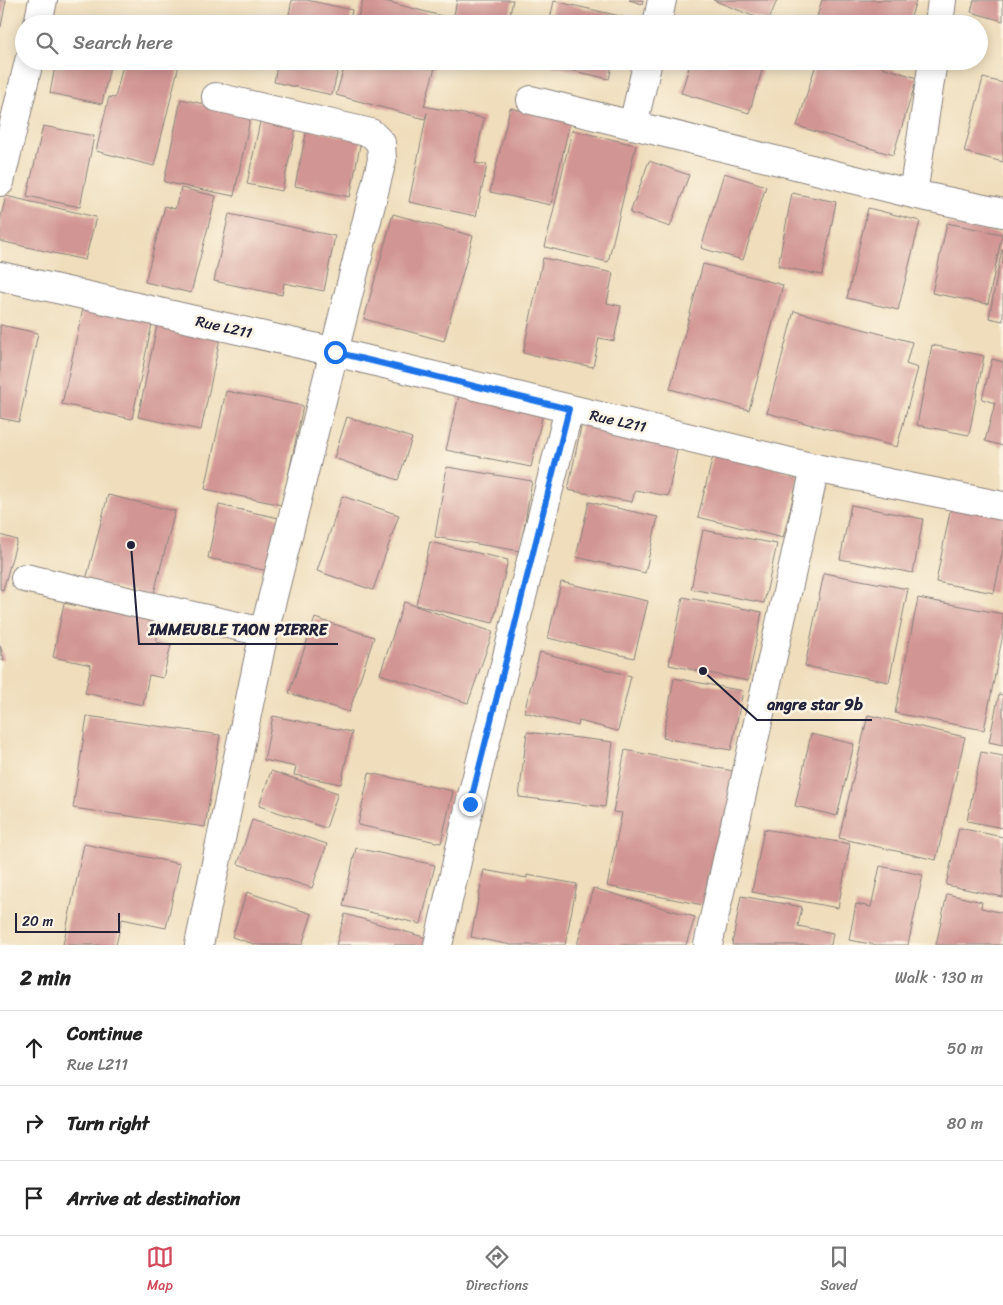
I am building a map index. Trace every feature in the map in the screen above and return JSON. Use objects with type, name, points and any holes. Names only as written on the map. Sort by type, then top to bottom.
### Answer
[{"type":"street","points":[[40,15],[43,0]]},
{"type":"street","points":[[659,15],[662,0]]},
{"type":"street","points":[[940,15],[942,0]]},
{"type":"street","points":[[0,182],[27,70]]},
{"type":"street","points":[[633,125],[646,70]]},
{"type":"street","points":[[913,194],[932,70]]},
{"type":"street","points":[[199,945],[264,632],[382,160],[381,143],[371,133],[216,97]]},
{"type":"street","points":[[531,100],[913,194],[1003,213]]},
{"type":"street","name":"Rue L211","points":[[0,276],[335,352],[815,468],[1003,506]]},
{"type":"street","points":[[438,945],[470,804],[569,409]]},
{"type":"street","points":[[708,945],[815,468]]},
{"type":"street","points":[[26,578],[264,632]]},
{"type":"building","points":[[0,0],[6,0],[1,27],[0,27]]},
{"type":"building","points":[[292,0],[307,0],[352,10],[351,15],[289,15]]},
{"type":"building","points":[[363,0],[381,0],[438,15],[359,15]]},
{"type":"building","points":[[457,0],[513,0],[510,15],[454,15]]},
{"type":"building","points":[[629,0],[643,0],[642,4]]},
{"type":"building","points":[[713,0],[777,0],[771,15],[750,15]]},
{"type":"building","points":[[822,0],[916,0],[912,15],[818,15]]},
{"type":"building","points":[[974,0],[1003,0],[1003,21],[988,17],[988,15],[971,12]]},
{"type":"building","points":[[554,1],[615,15],[551,15]]},
{"type":"building","points":[[54,70],[109,70],[102,104],[50,93]]},
{"type":"building","points":[[122,70],[178,70],[154,166],[96,151],[109,97],[115,98]]},
{"type":"building","points":[[276,70],[338,70],[332,95],[274,82]]},
{"type":"building","points":[[343,70],[434,70],[424,106],[484,118],[475,163],[487,165],[476,216],[409,202],[427,113],[425,119],[336,95]]},
{"type":"building","points":[[570,70],[611,70],[609,79]]},
{"type":"building","points":[[688,70],[762,70],[749,113],[681,93]]},
{"type":"building","points":[[814,70],[892,70],[917,78],[893,155],[797,126]]},
{"type":"building","points":[[983,78],[1003,83],[1003,162],[964,152]]},
{"type":"building","points":[[181,99],[251,114],[234,196],[164,182]]},
{"type":"building","points":[[510,108],[570,122],[551,205],[490,192]]},
{"type":"building","points":[[261,117],[297,124],[282,191],[247,184]]},
{"type":"building","points":[[43,126],[94,136],[80,207],[27,196]]},
{"type":"building","points":[[307,129],[361,140],[350,197],[295,186]]},
{"type":"building","points":[[572,130],[636,145],[608,262],[545,247]]},
{"type":"building","points":[[649,161],[689,175],[670,227],[630,213]]},
{"type":"building","points":[[724,173],[766,186],[743,260],[701,248]]},
{"type":"building","points":[[181,188],[216,196],[191,293],[145,282],[165,206],[175,209]]},
{"type":"building","points":[[792,193],[836,202],[822,275],[778,266]]},
{"type":"building","points":[[6,196],[96,217],[85,260],[0,241],[0,220]]},
{"type":"building","points":[[868,208],[920,221],[898,310],[847,298]]},
{"type":"building","points":[[229,214],[335,236],[324,291],[284,283],[282,295],[214,281]]},
{"type":"building","points":[[393,214],[473,236],[444,341],[364,319]]},
{"type":"building","points":[[947,223],[1002,234],[988,304],[932,293]]},
{"type":"building","points":[[1003,249],[1003,321],[989,318]]},
{"type":"building","points":[[543,258],[613,273],[607,303],[621,306],[614,341],[599,338],[593,367],[523,353]]},
{"type":"building","points":[[703,264],[783,285],[749,410],[670,389]]},
{"type":"building","points":[[84,304],[153,319],[132,419],[62,404]]},
{"type":"building","points":[[794,311],[912,342],[906,364],[918,368],[897,447],[767,413]]},
{"type":"building","points":[[159,316],[222,329],[201,430],[138,417]]},
{"type":"building","points":[[0,325],[38,333],[19,422],[0,418]]},
{"type":"building","points":[[932,345],[984,356],[969,435],[917,425]]},
{"type":"building","points":[[992,359],[1003,362],[1003,446],[985,441],[995,403],[982,399]]},
{"type":"building","points":[[226,391],[303,406],[282,505],[205,489]]},
{"type":"building","points":[[459,395],[543,413],[531,467],[446,450]]},
{"type":"building","points":[[347,417],[412,438],[398,480],[334,458]]},
{"type":"building","points":[[582,422],[679,440],[668,496],[635,490],[632,502],[568,490]]},
{"type":"building","points":[[714,452],[799,474],[783,538],[698,517]]},
{"type":"building","points":[[447,467],[532,481],[520,551],[435,537]]},
{"type":"building","points":[[108,495],[175,511],[153,597],[86,580]]},
{"type":"building","points":[[342,496],[399,515],[373,590],[317,571]]},
{"type":"building","points":[[952,501],[1003,511],[1003,549],[994,593],[936,582]]},
{"type":"building","points":[[589,502],[658,517],[645,573],[576,557]]},
{"type":"building","points":[[219,505],[279,518],[268,571],[208,558]]},
{"type":"building","points":[[851,505],[923,519],[913,573],[840,559]]},
{"type":"building","points":[[703,530],[777,544],[764,603],[691,589]]},
{"type":"building","points":[[0,535],[17,540],[3,590],[0,589]]},
{"type":"building","points":[[430,542],[508,560],[493,623],[416,605]]},
{"type":"building","points":[[824,573],[908,589],[889,682],[805,666]]},
{"type":"building","points":[[561,582],[648,601],[634,658],[548,638]]},
{"type":"building","points":[[683,597],[762,612],[748,681],[669,665]]},
{"type":"building","points":[[918,598],[1003,614],[1003,634],[984,730],[895,713]]},
{"type":"building","points":[[404,602],[493,632],[468,703],[380,674]]},
{"type":"building","points":[[64,603],[100,611],[102,604],[162,615],[156,642],[171,645],[163,678],[149,675],[143,705],[85,693],[91,665],[53,657]]},
{"type":"building","points":[[315,618],[374,637],[349,712],[289,693]]},
{"type":"building","points":[[0,645],[4,660],[0,660]]},
{"type":"building","points":[[540,652],[631,676],[618,731],[579,721],[578,726],[524,712]]},
{"type":"building","points":[[674,678],[743,691],[731,750],[663,738]]},
{"type":"building","points":[[999,694],[1003,695],[1003,745],[989,742]]},
{"type":"building","points":[[868,715],[965,737],[936,860],[839,838]]},
{"type":"building","points":[[87,716],[220,735],[205,827],[73,808]]},
{"type":"building","points":[[273,716],[352,732],[341,784],[294,775],[296,767],[264,760]]},
{"type":"building","points":[[527,732],[613,742],[605,807],[519,797]]},
{"type":"building","points":[[811,734],[854,744],[837,816],[795,806]]},
{"type":"building","points":[[625,750],[738,772],[718,874],[709,872],[703,905],[607,886],[622,813],[613,812]]},
{"type":"building","points":[[981,752],[1003,756],[1003,828],[967,821]]},
{"type":"building","points":[[271,771],[338,793],[326,828],[259,806]]},
{"type":"building","points":[[369,773],[453,791],[441,843],[358,825]]},
{"type":"building","points":[[252,820],[327,844],[312,888],[238,864]]},
{"type":"building","points":[[959,828],[1003,837],[1003,897],[946,885]]},
{"type":"building","points":[[764,829],[850,844],[838,908],[752,892]]},
{"type":"building","points":[[84,844],[180,864],[166,928],[122,919],[116,945],[63,945]]},
{"type":"building","points":[[356,848],[435,865],[421,924],[343,906]]},
{"type":"building","points":[[880,866],[923,875],[908,945],[876,945],[849,940],[856,904],[871,907]]},
{"type":"building","points":[[484,870],[527,878],[527,875],[577,884],[565,945],[511,945],[471,937]]},
{"type":"building","points":[[593,888],[695,917],[686,945],[577,945]]},
{"type":"building","points":[[247,892],[312,914],[302,945],[257,945],[232,937]]},
{"type":"building","points":[[947,894],[982,902],[981,908],[1003,913],[1003,945],[936,945]]},
{"type":"building","points":[[741,896],[802,907],[798,926],[833,933],[831,945],[732,945]]},
{"type":"building","points":[[345,914],[427,938],[425,945],[336,945]]},
{"type":"place","name":"IMMEUBLE TAON PIERRE","points":[[131,545]]},
{"type":"place","name":"angre star 9b","points":[[703,671]]},
{"type":"route","points":[[335,352],[569,409],[470,804]]}]
